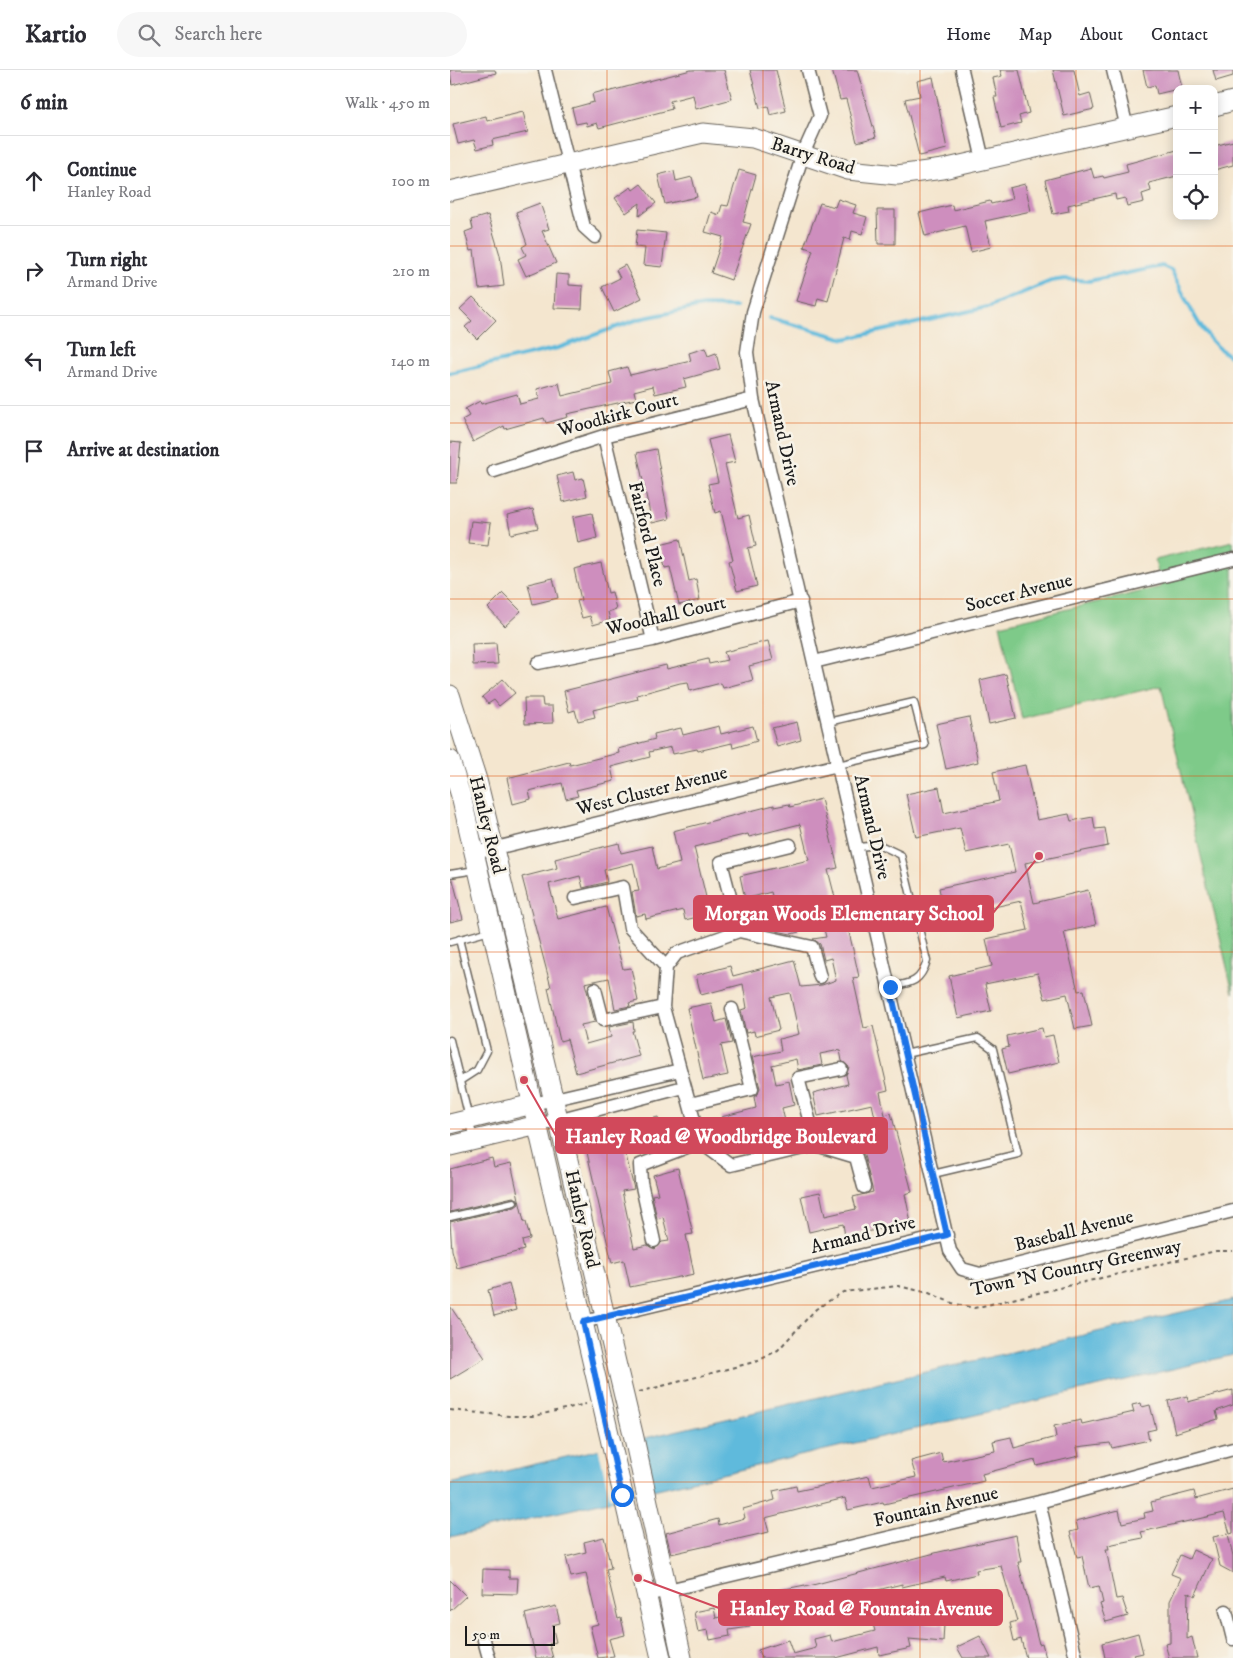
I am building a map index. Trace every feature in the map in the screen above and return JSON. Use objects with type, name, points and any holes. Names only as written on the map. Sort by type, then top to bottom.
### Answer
[{"type":"main road","points":[[1218,105],[1233,101]]},
{"type":"main road","name":"Barry Road","points":[[450,191],[703,133],[753,138],[848,170],[897,175],[943,170],[1173,117]]},
{"type":"main road","name":"Hanley Road","points":[[450,695],[477,780],[494,848],[634,1438],[682,1658]]},
{"type":"main road","name":"Hanley Road","points":[[450,760],[454,787],[476,861],[661,1658]]},
{"type":"main road","points":[[450,1124],[533,1104]]},
{"type":"main road","points":[[450,1146],[538,1125]]},
{"type":"street","points":[[545,70],[584,227],[595,237]]},
{"type":"street","name":"Armand Drive","points":[[583,1322],[947,1235],[753,399],[747,352],[753,312],[803,154],[820,116],[808,70]]},
{"type":"street","points":[[962,70],[983,160]]},
{"type":"street","points":[[1113,70],[1127,128]]},
{"type":"street","name":"Woodkirk Court","points":[[494,471],[604,436],[753,399]]},
{"type":"street","name":"Fairford Place","points":[[604,436],[653,640]]},
{"type":"street","name":"Soccer Avenue","points":[[814,662],[1233,560]]},
{"type":"street","name":"Woodhall Court","points":[[538,663],[653,640],[801,601]]},
{"type":"street","name":"West Cluster Avenue","points":[[476,861],[494,848],[838,765]]},
{"type":"street","points":[[740,931],[721,862],[790,845]]},
{"type":"street","points":[[575,898],[623,886],[630,928],[666,968]]},
{"type":"street","points":[[820,977],[812,947],[740,931],[677,953],[666,968],[663,1007],[700,1142],[731,1165],[816,1145],[856,1157],[864,1187]]},
{"type":"street","points":[[594,989],[603,1020],[663,1007]]},
{"type":"street","points":[[690,1104],[752,1089],[732,1009]]},
{"type":"street","points":[[816,1145],[798,1078],[841,1069]]},
{"type":"street","points":[[533,1104],[680,1070]]},
{"type":"street","points":[[538,1125],[685,1089]]},
{"type":"street","points":[[654,1240],[641,1182],[640,1165],[700,1142]]},
{"type":"street","name":"Baseball Avenue","points":[[947,1235],[950,1251],[962,1270],[980,1274],[1233,1211]]},
{"type":"street","name":"Fountain Avenue","points":[[647,1595],[1039,1502],[1233,1449]]},
{"type":"street","points":[[1039,1502],[1076,1658]]},
{"type":"street","points":[[1226,1611],[1233,1639]]},
{"type":"street","points":[[484,1640],[489,1658]]},
{"type":"lane","points":[[828,722],[914,702],[925,745],[838,765]]},
{"type":"lane","points":[[858,847],[880,845],[901,855],[927,961],[923,973],[914,982],[890,987]]},
{"type":"lane","points":[[450,874],[476,861]]},
{"type":"lane","points":[[450,942],[492,931]]},
{"type":"lane","points":[[459,939],[487,1051],[487,1055],[477,1070],[460,1081]]},
{"type":"lane","points":[[905,1054],[978,1038],[993,1049],[1018,1154],[933,1174]]},
{"type":"lane","points":[[450,1040],[474,1140]]},
{"type":"lane","points":[[450,1217],[514,1202]]},
{"type":"path","name":"Town 'N Country Greenway","points":[[623,1396],[758,1361],[778,1350],[816,1310],[843,1292],[898,1286],[974,1308],[1216,1251],[1233,1251]]},
{"type":"path","points":[[450,1410],[509,1416],[534,1416],[600,1400]]},
{"type":"green space","points":[[1233,541],[1233,993],[1161,686],[1022,719],[1000,625],[1161,587],[1155,560]]},
{"type":"water","points":[[1233,1300],[1233,1355],[653,1490],[641,1439]]},
{"type":"water","points":[[605,1448],[617,1499],[450,1537],[450,1484]]},
{"type":"pier","points":[[605,1445],[618,1496],[610,1498],[598,1447]]},
{"type":"building","points":[[450,70],[495,70],[496,73],[452,85]]},
{"type":"building","points":[[691,70],[724,70],[732,99],[696,109],[693,95],[670,101],[672,109],[599,128],[597,123],[587,126],[586,122],[576,124],[572,108],[594,102],[592,94],[607,90],[607,92]]},
{"type":"building","points":[[750,70],[776,70],[786,111],[770,115],[768,106],[760,108]]},
{"type":"building","points":[[832,70],[857,70],[876,137],[857,142],[846,99],[840,100]]},
{"type":"building","points":[[1000,70],[1019,70],[1029,113],[1019,116],[1021,123],[1001,128],[994,97],[997,97],[993,78],[1002,76]]},
{"type":"building","points":[[1053,70],[1074,70],[1080,96],[1090,93],[1094,109],[1064,116]]},
{"type":"building","points":[[1143,70],[1178,70],[1181,85],[1173,85],[1173,90],[1157,94],[1155,85],[1147,87]]},
{"type":"building","points":[[1213,70],[1233,70],[1233,76],[1216,81]]},
{"type":"building","points":[[933,77],[947,149],[919,156],[905,99],[920,96],[917,81]]},
{"type":"building","points":[[523,112],[528,132],[492,140],[493,145],[477,149],[474,140],[458,144],[453,124],[486,116],[487,121]]},
{"type":"building","points":[[1233,141],[1233,165],[1218,169],[1218,145]]},
{"type":"building","points":[[1173,151],[1173,177],[1149,183],[1151,191],[1142,194],[1144,202],[1127,206],[1125,198],[1116,200],[1115,194],[1068,205],[1069,211],[1053,214],[1045,180],[1091,168],[1094,178],[1103,176],[1104,178],[1128,172],[1126,164]]},
{"type":"building","points":[[739,170],[756,175],[743,222],[751,224],[731,280],[711,273],[723,237],[705,232],[711,212],[719,215],[722,205],[728,206]]},
{"type":"building","points":[[674,171],[676,181],[692,177],[697,197],[665,204],[658,175]]},
{"type":"building","points":[[641,184],[656,203],[639,216],[640,203],[626,213],[615,198],[631,187],[633,190]]},
{"type":"building","points":[[1025,184],[1031,211],[985,221],[991,247],[971,252],[965,226],[925,236],[919,213],[952,205],[953,210],[990,201],[991,204],[1012,199],[1009,188]]},
{"type":"building","points":[[838,199],[856,205],[853,213],[867,217],[862,234],[852,231],[850,240],[844,238],[828,301],[818,298],[816,306],[796,301],[813,250],[804,247],[820,203],[835,207]]},
{"type":"building","points":[[540,203],[549,229],[542,231],[556,263],[526,276],[518,259],[526,255],[522,247],[527,244],[516,212]]},
{"type":"building","points":[[877,210],[895,210],[895,244],[878,244]]},
{"type":"building","points":[[488,215],[500,255],[504,286],[479,289],[474,250],[470,251],[465,232],[473,229],[471,220]]},
{"type":"building","points":[[637,230],[666,233],[662,267],[643,265],[645,248],[635,247]]},
{"type":"building","points":[[625,265],[642,298],[614,312],[602,287],[620,278],[616,270]]},
{"type":"building","points":[[556,274],[569,275],[569,285],[583,286],[582,309],[554,308]]},
{"type":"building","points":[[473,297],[496,320],[477,339],[465,327],[472,321],[460,309]]},
{"type":"building","points":[[705,348],[708,356],[716,353],[720,369],[684,379],[686,387],[655,394],[653,386],[634,391],[636,399],[567,414],[568,417],[546,423],[544,418],[505,429],[504,426],[473,442],[462,420],[469,416],[465,409],[480,401],[481,404],[517,394],[520,404],[539,399],[537,389],[559,383],[562,396],[612,384],[609,372],[627,367],[630,375],[691,361],[689,353]]},
{"type":"building","points":[[728,435],[735,462],[725,464],[738,518],[749,515],[756,546],[748,548],[757,586],[737,591],[729,561],[733,560],[721,511],[715,513],[708,484],[718,482],[708,440]]},
{"type":"building","points":[[450,442],[461,443],[457,483],[450,483]]},
{"type":"building","points":[[656,449],[669,519],[652,523],[637,453]]},
{"type":"building","points":[[573,472],[575,480],[583,478],[587,496],[563,502],[557,476]]},
{"type":"building","points":[[533,509],[538,528],[511,534],[507,515]]},
{"type":"building","points":[[592,513],[597,538],[578,543],[573,517]]},
{"type":"building","points":[[471,521],[491,523],[488,545],[468,543]]},
{"type":"building","points":[[680,539],[689,581],[696,579],[700,600],[679,605],[670,567],[665,568],[660,544]]},
{"type":"building","points":[[601,563],[608,593],[612,592],[616,609],[608,612],[610,620],[593,625],[590,616],[582,618],[577,601],[581,600],[574,569]]},
{"type":"building","points":[[553,578],[558,598],[533,604],[528,584]]},
{"type":"building","points":[[503,593],[521,611],[505,626],[488,608]]},
{"type":"building","points":[[768,641],[773,660],[749,666],[753,680],[723,688],[721,683],[690,691],[688,682],[680,683],[637,695],[638,699],[593,710],[595,717],[578,721],[575,710],[569,712],[564,691],[666,665],[667,669],[708,659],[709,664],[727,660],[724,652]]},
{"type":"building","points":[[496,643],[498,664],[473,665],[472,644]]},
{"type":"building","points":[[1006,674],[1016,718],[989,724],[980,680]]},
{"type":"building","points":[[503,679],[515,693],[499,706],[494,700],[488,704],[482,697]]},
{"type":"building","points":[[524,698],[542,698],[543,706],[552,706],[553,723],[525,724]]},
{"type":"building","points":[[969,717],[978,762],[946,769],[936,724]]},
{"type":"building","points":[[797,722],[801,740],[777,747],[772,728]]},
{"type":"building","points":[[719,726],[721,734],[753,726],[757,741],[733,748],[732,743],[698,751],[697,749],[673,754],[671,747],[649,752],[650,757],[611,767],[614,781],[576,790],[578,796],[566,799],[562,783],[529,791],[531,799],[513,804],[507,778],[569,762],[570,765],[619,753],[618,749],[655,739],[654,734],[681,728],[683,735]]},
{"type":"building","points":[[1025,765],[1037,820],[1069,814],[1071,821],[1093,817],[1095,829],[1105,828],[1108,846],[1025,863],[1034,903],[1088,890],[1096,925],[1064,932],[1078,991],[1084,990],[1092,1026],[1075,1029],[1067,994],[1045,999],[1038,973],[985,984],[991,1011],[958,1018],[949,976],[992,966],[986,939],[1028,930],[1021,901],[967,913],[969,919],[946,924],[939,888],[1015,872],[1009,844],[966,853],[960,828],[916,837],[906,794],[939,787],[944,813],[999,801],[993,772]]},
{"type":"building","points":[[821,799],[838,868],[828,870],[841,921],[846,920],[852,945],[859,977],[853,978],[864,1028],[873,1026],[888,1090],[880,1092],[885,1115],[891,1113],[912,1192],[905,1194],[911,1223],[845,1236],[843,1224],[809,1232],[801,1196],[820,1192],[825,1216],[856,1209],[853,1197],[873,1192],[863,1151],[877,1148],[872,1127],[877,1126],[872,1104],[818,1116],[813,1093],[848,1084],[846,1075],[849,1067],[842,1061],[840,1050],[820,1054],[822,1065],[798,1070],[796,1059],[772,1065],[776,1084],[789,1081],[794,1105],[782,1108],[785,1121],[778,1123],[779,1127],[726,1141],[721,1117],[756,1108],[754,1097],[758,1094],[760,1088],[752,1057],[781,1051],[779,1039],[799,1034],[790,993],[771,997],[779,1030],[755,1036],[754,1031],[746,1033],[741,1010],[747,1008],[743,984],[701,995],[696,975],[730,966],[733,976],[794,960],[801,987],[822,985],[836,980],[831,958],[824,960],[820,944],[813,939],[826,937],[820,914],[796,920],[799,932],[791,934],[777,931],[776,927],[780,926],[771,892],[745,899],[740,876],[809,860],[800,824],[749,837],[748,834],[694,847],[710,914],[685,920],[683,910],[646,919],[645,914],[636,916],[632,892],[639,891],[633,863],[604,870],[607,882],[583,888],[580,876],[549,884],[558,919],[606,907],[623,969],[631,968],[638,1001],[629,1003],[630,1006],[615,1009],[609,978],[585,983],[595,1022],[581,1025],[586,1044],[611,1037],[609,1027],[633,1022],[634,1031],[632,1031],[639,1056],[576,1073],[567,1039],[560,1041],[548,988],[551,987],[522,877],[557,868],[555,859],[619,843],[621,853],[652,846],[657,869],[680,863],[673,831],[774,805],[774,807],[789,804],[790,807]]},
{"type":"building","points":[[450,880],[453,880],[463,919],[450,922]]},
{"type":"building","points":[[711,1003],[716,1022],[726,1019],[732,1043],[721,1045],[728,1075],[703,1080],[687,1008]]},
{"type":"building","points":[[1042,1028],[1044,1037],[1053,1035],[1059,1062],[1008,1074],[1002,1049],[1009,1047],[1007,1036]]},
{"type":"building","points":[[658,1117],[664,1141],[625,1151],[634,1189],[622,1191],[634,1248],[647,1245],[655,1249],[662,1242],[669,1241],[663,1217],[657,1219],[652,1195],[658,1194],[653,1175],[678,1168],[693,1234],[686,1235],[694,1274],[630,1287],[624,1260],[612,1263],[586,1148],[619,1140],[616,1128]]},
{"type":"building","points":[[492,1158],[494,1167],[511,1163],[524,1222],[526,1222],[530,1239],[522,1241],[524,1250],[457,1268],[452,1250],[450,1222],[515,1207],[519,1204],[518,1199],[513,1197],[450,1212],[450,1169]]},
{"type":"building","points":[[509,1284],[516,1310],[494,1316],[488,1290]]},
{"type":"building","points":[[450,1306],[485,1358],[450,1379]]},
{"type":"building","points":[[1233,1390],[1233,1405],[1216,1411],[1218,1419],[1175,1433],[1168,1401],[1187,1396],[1188,1402]]},
{"type":"building","points":[[1141,1403],[1142,1407],[1150,1405],[1156,1429],[1147,1431],[1149,1440],[1112,1448],[1110,1443],[1077,1447],[1079,1456],[1037,1466],[1035,1460],[982,1474],[984,1481],[884,1504],[883,1502],[848,1510],[845,1498],[765,1518],[769,1532],[671,1554],[666,1533],[718,1519],[719,1525],[745,1518],[743,1509],[775,1500],[773,1491],[796,1486],[797,1491],[869,1476],[872,1487],[916,1477],[911,1461],[941,1453],[943,1462],[995,1451],[993,1441],[1011,1437],[1014,1448],[1056,1437],[1054,1426],[1081,1420],[1082,1424],[1134,1412],[1132,1405]]},
{"type":"building","points":[[1233,1489],[1233,1533],[1230,1534],[1224,1513],[1141,1532],[1143,1538],[1108,1545],[1109,1549],[1106,1549],[1116,1599],[1122,1598],[1128,1616],[1106,1622],[1100,1604],[1103,1603],[1099,1586],[1089,1588],[1082,1556],[1077,1557],[1070,1532],[1078,1530],[1076,1521],[1119,1510],[1122,1523],[1145,1518],[1144,1513],[1153,1511],[1151,1502],[1194,1491],[1196,1499]]},
{"type":"building","points":[[1228,1534],[1233,1556],[1233,1573],[1220,1566],[1213,1537]]},
{"type":"building","points":[[1016,1535],[1021,1562],[1018,1562],[1039,1644],[1042,1643],[1046,1658],[1026,1658],[1021,1639],[1014,1641],[1010,1623],[1017,1621],[1001,1566],[976,1570],[977,1574],[946,1581],[945,1577],[902,1587],[902,1584],[849,1597],[849,1600],[842,1602],[844,1610],[828,1614],[825,1601],[799,1606],[801,1616],[781,1620],[780,1613],[749,1618],[750,1627],[729,1630],[730,1636],[710,1640],[708,1630],[698,1632],[694,1612],[714,1608],[716,1618],[739,1613],[737,1602],[776,1596],[775,1591],[805,1585],[805,1587],[939,1552]]},
{"type":"building","points":[[604,1537],[611,1568],[606,1569],[618,1619],[621,1618],[625,1635],[609,1639],[614,1656],[598,1658],[590,1626],[598,1624],[586,1574],[571,1577],[566,1557],[586,1552],[584,1542]]},
{"type":"building","points":[[1193,1550],[1212,1559],[1195,1596],[1188,1592],[1187,1639],[1192,1637],[1197,1658],[1169,1658],[1165,1644],[1170,1643],[1170,1601],[1181,1578],[1171,1574],[1180,1555],[1189,1559]]},
{"type":"building","points":[[483,1569],[509,1570],[509,1578],[518,1578],[517,1594],[482,1593]]},
{"type":"building","points":[[450,1580],[466,1596],[450,1611]]},
{"type":"building","points":[[556,1606],[560,1623],[552,1625],[556,1642],[549,1644],[553,1658],[536,1658],[525,1614]]},
{"type":"building","points":[[904,1618],[905,1621],[944,1624],[943,1642],[909,1639],[911,1648],[879,1655],[878,1647],[836,1658],[761,1658],[758,1650],[788,1640],[793,1654],[816,1648],[814,1639],[830,1635],[832,1642],[875,1631],[873,1624]]},
{"type":"building","points":[[1138,1633],[1143,1653],[1134,1655],[1135,1658],[1105,1658],[1102,1643]]},
{"type":"building","points":[[980,1636],[991,1658],[963,1658],[957,1647]]},
{"type":"waterway","points":[[770,318],[845,339],[988,307],[1051,281],[1065,279],[1089,281],[1162,266],[1171,270],[1189,307],[1212,342],[1233,358]]},
{"type":"waterway","points":[[450,373],[558,348],[639,319],[703,306],[736,307]]},
{"type":"place","name":"Morgan Woods Elementary School","points":[[1039,856]]},
{"type":"place","name":"Hanley Road @ Woodbridge Boulevard","points":[[524,1080]]},
{"type":"place","name":"Hanley Road @ Fountain Avenue","points":[[638,1578]]},
{"type":"route","points":[[622,1495],[583,1322],[947,1235],[890,987]]}]
